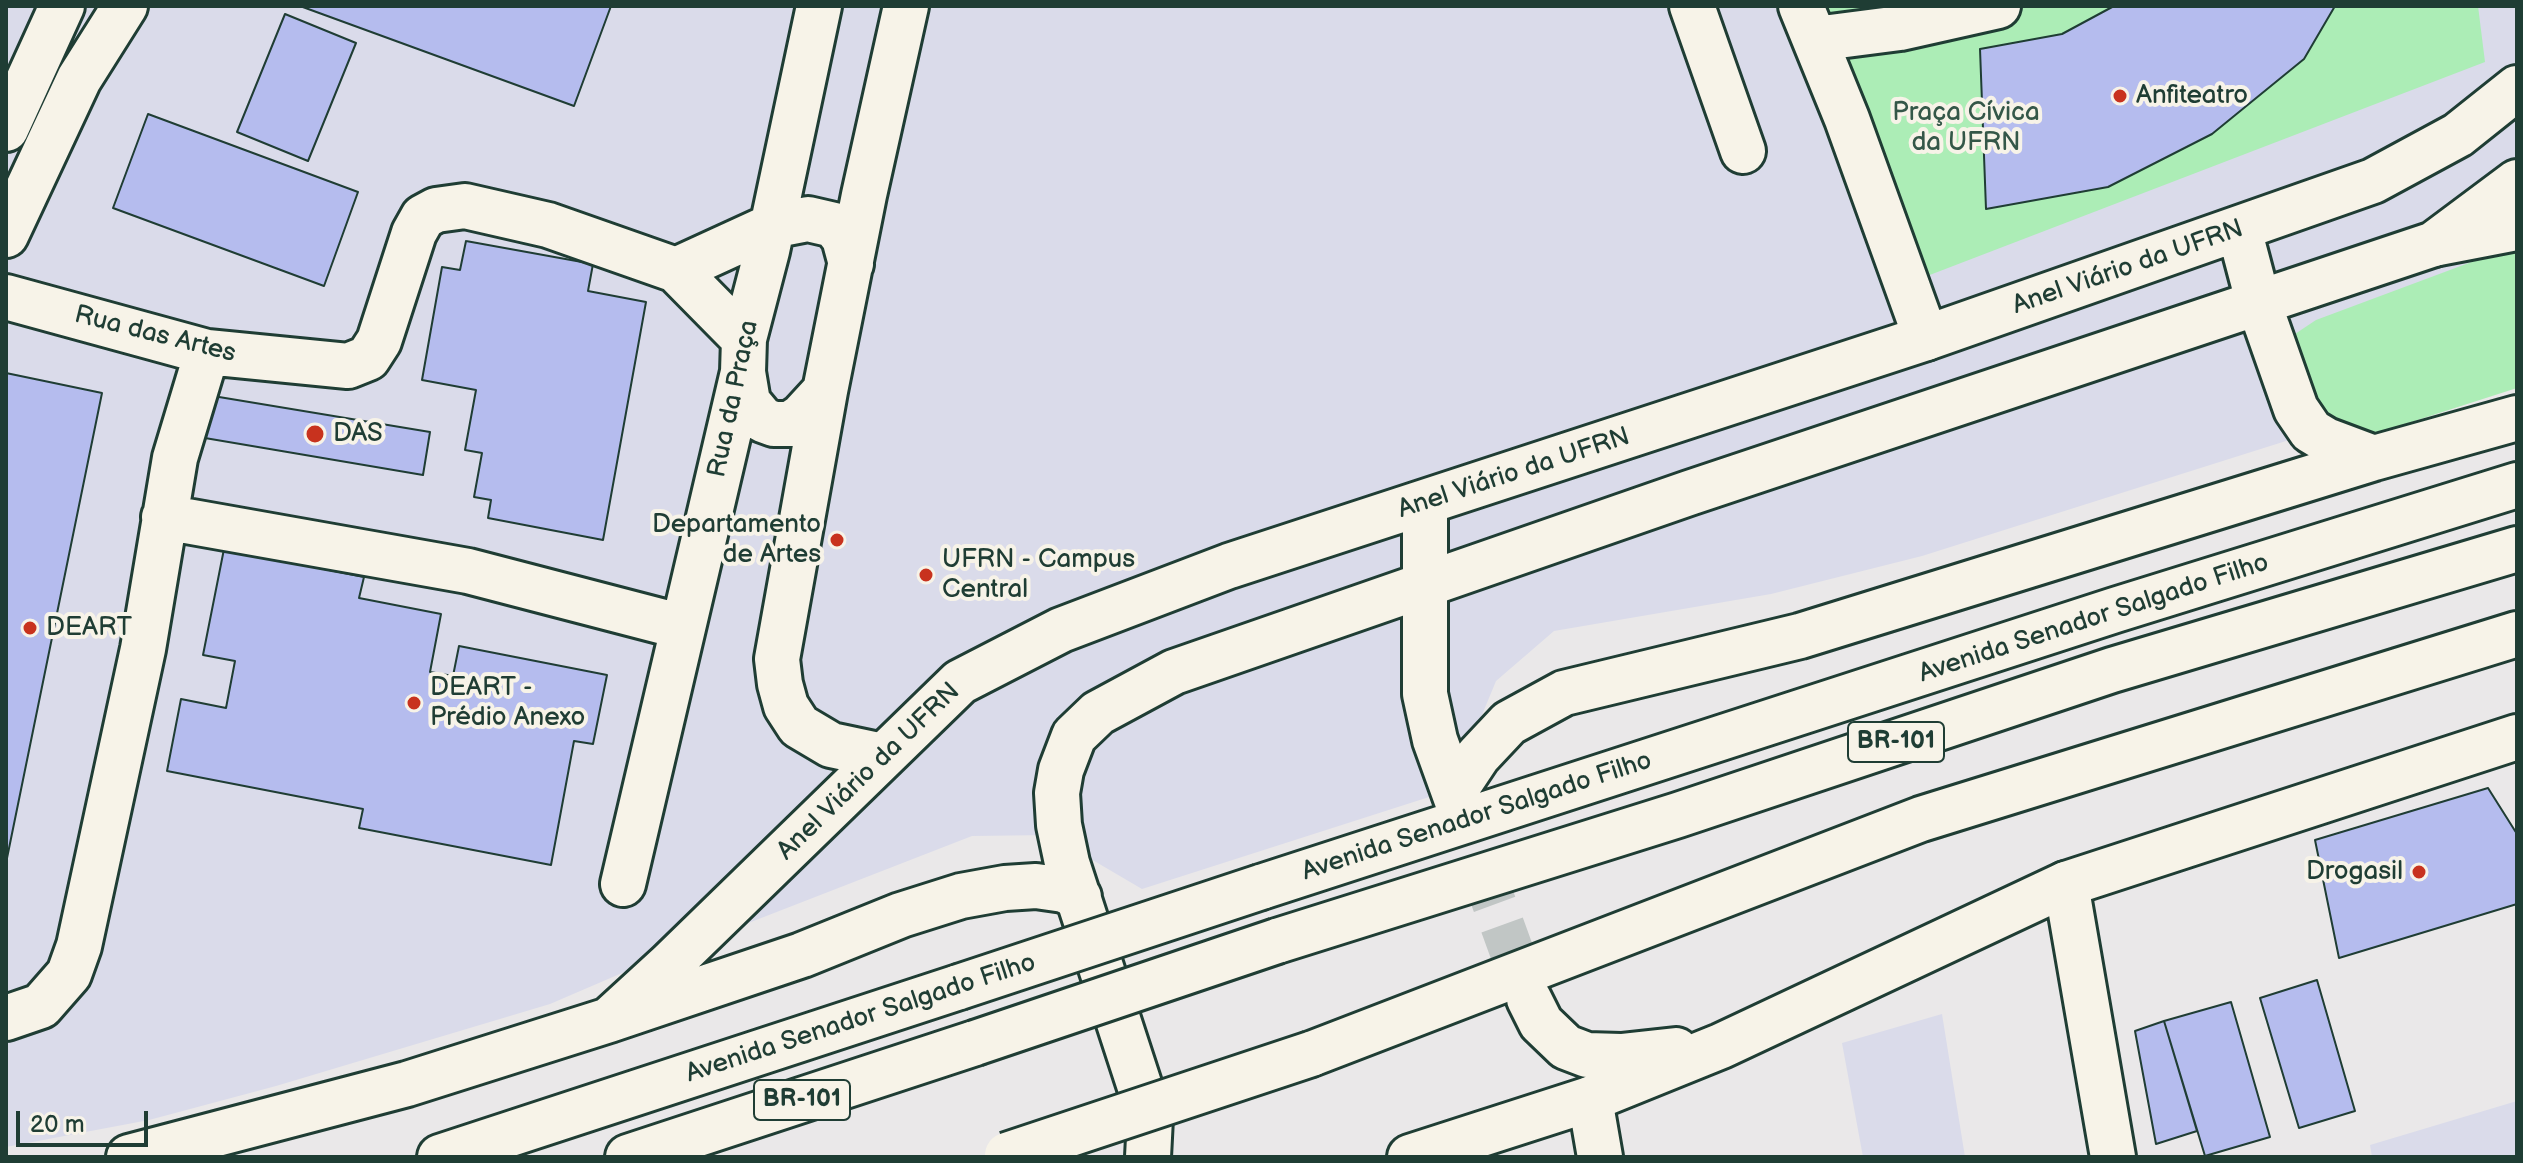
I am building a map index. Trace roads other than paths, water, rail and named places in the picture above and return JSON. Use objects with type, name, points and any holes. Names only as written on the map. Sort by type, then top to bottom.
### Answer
[{"type":"main road","points":[[6,129],[62,6]]},
{"type":"main road","points":[[6,235],[79,79],[125,6]]},
{"type":"main road","name":"Rua da Praça","points":[[623,884],[744,356],[819,6]]},
{"type":"main road","points":[[883,756],[831,745],[799,726],[786,706],[777,659],[825,391],[906,6]]},
{"type":"main road","points":[[1692,6],[1743,151]]},
{"type":"main road","points":[[1926,338],[1808,22],[1900,28],[1998,6]]},
{"type":"main road","points":[[42,51],[79,79]]},
{"type":"main road","name":"Anel Viário da UFRN","points":[[609,1020],[960,682],[1061,630],[1229,566],[1926,338],[2373,181],[2458,135],[2517,88]]},
{"type":"main road","points":[[2434,244],[2517,182]]},
{"type":"main road","name":"Rua das Artes","points":[[6,297],[207,352],[348,366],[368,358],[379,341],[414,233],[423,217],[436,210],[465,206],[548,225],[676,270],[744,356]]},
{"type":"main road","points":[[676,270],[772,226],[808,219],[834,225],[844,238],[851,264]]},
{"type":"main road","points":[[1148,1157],[1150,1118],[1067,863],[1059,825],[1057,793],[1061,770],[1074,736],[1098,713],[1174,672],[1689,493],[2434,244],[2517,228]]},
{"type":"main road","points":[[2239,229],[2258,301],[2296,409],[2311,431],[2374,458]]},
{"type":"main road","points":[[6,255],[9,262],[6,280]]},
{"type":"main road","points":[[6,1018],[41,1006],[69,974],[79,946],[143,649],[175,458],[207,352]]},
{"type":"main road","points":[[744,356],[748,402],[763,420],[790,424],[812,407],[825,391]]},
{"type":"main road","points":[[1425,504],[1425,694],[1435,740],[1455,797],[1478,756],[1509,723],[1564,693],[1800,636],[2374,458],[2517,418]]},
{"type":"main road","name":"Avenida Senador Salgado Filho","points":[[440,1157],[2115,610],[2517,485]]},
{"type":"main road","points":[[164,517],[468,571],[683,627]]},
{"type":"main road","name":"Avenida Senador Salgado Filho","points":[[628,1157],[1277,941],[1678,815],[2112,670],[2517,549]]},
{"type":"main road","points":[[1004,1156],[1311,1054],[1921,819],[2517,634]]},
{"type":"main road","points":[[1410,1157],[1590,1099],[1721,1046],[2066,884],[2517,737]]},
{"type":"main road","points":[[2066,884],[2113,1157]]},
{"type":"main road","points":[[129,1157],[407,1084],[802,955],[901,915],[961,896],[1036,886],[1064,890],[1082,905]]},
{"type":"main road","points":[[1529,999],[1541,1023],[1555,1038],[1566,1047],[1587,1055],[1621,1056],[1721,1046]]},
{"type":"main road","points":[[1590,1099],[1600,1157]]},
{"type":"tunnel","points":[[1457,801],[1529,999]]},
{"type":"place","name":"Anfiteatro","points":[[2120,96]]},
{"type":"place","name":"DAS","points":[[315,434]]},
{"type":"place","name":"Departamento de Artes","points":[[837,540]]},
{"type":"place","name":"UFRN - Campus Central","points":[[926,575]]},
{"type":"place","name":"DEART","points":[[30,628]]},
{"type":"place","name":"DEART - Prédio Anexo","points":[[414,703]]},
{"type":"place","name":"Drogasil","points":[[2419,872]]},
{"type":"park label","name":"Praça Cívica da UFRN","points":[[1966,128]]}]
